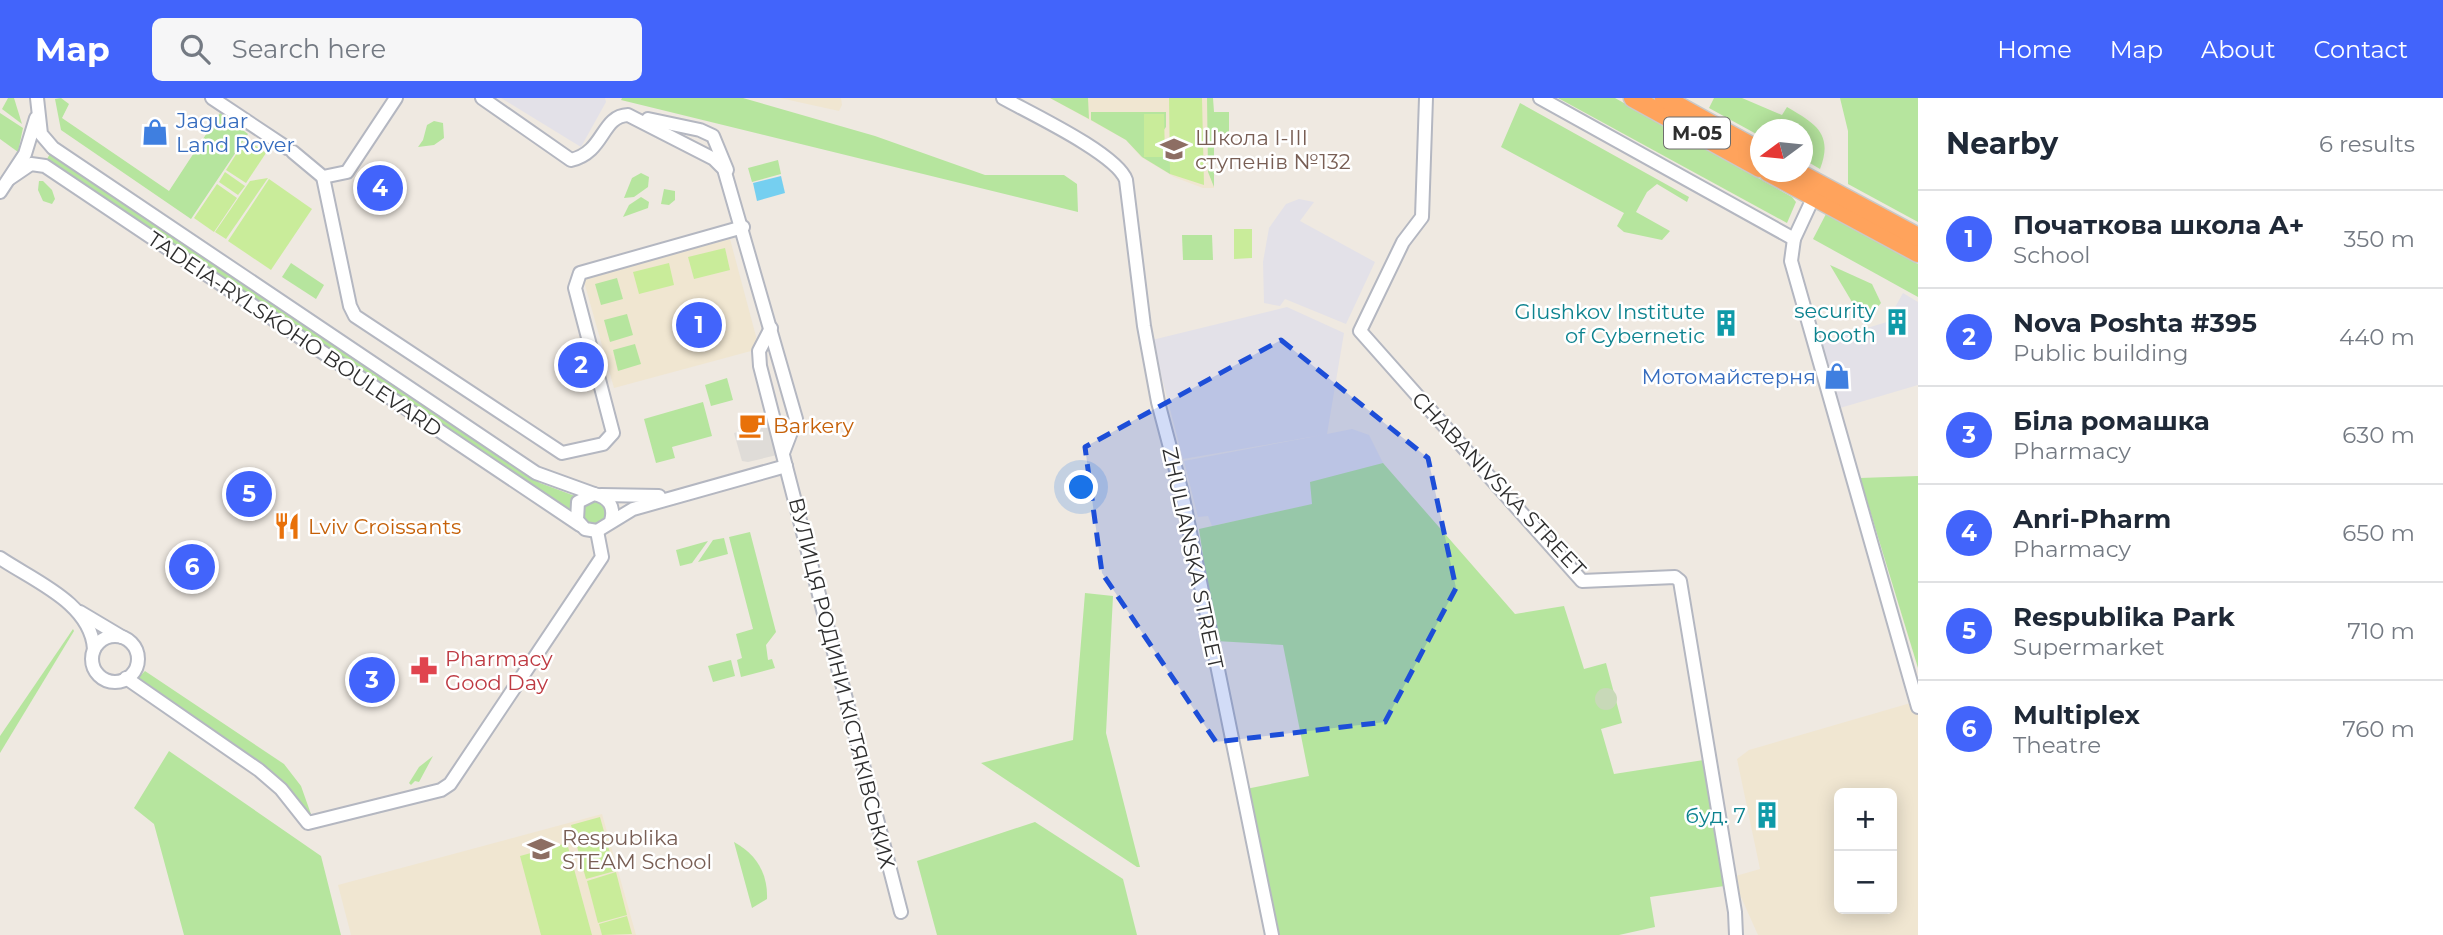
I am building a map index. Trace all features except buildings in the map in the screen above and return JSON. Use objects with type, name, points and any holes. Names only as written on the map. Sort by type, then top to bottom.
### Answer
[{"type":"highway","name":"М-05","points":[[1633,98],[1750,162]]},
{"type":"highway","name":"М-05","points":[[1664,98],[1750,145]]},
{"type":"highway","points":[[1813,181],[1918,237]]},
{"type":"highway","points":[[1787,182],[1918,253]]},
{"type":"street","points":[[0,192],[28,146],[37,113],[37,98]]},
{"type":"street","points":[[212,98],[290,150],[323,177],[349,306],[358,318],[560,453],[609,440],[613,433],[575,288],[580,273],[743,227]]},
{"type":"street","points":[[323,177],[347,172],[396,98]]},
{"type":"street","points":[[482,98],[571,160],[588,155],[611,121],[627,116],[699,130],[713,136],[729,177],[786,381],[795,426],[785,459]]},
{"type":"street","name":"ZHULIANSKA STREET","points":[[1003,98],[1073,137],[1122,170],[1126,180],[1144,326],[1158,402],[1182,493],[1272,935]]},
{"type":"street","name":"CHABANIVSKA STREET","points":[[1426,98],[1422,217],[1403,242],[1360,331],[1582,581],[1675,577],[1680,581],[1731,885],[1736,935]]},
{"type":"street","points":[[1540,98],[1794,239]]},
{"type":"street","name":"TADEIA-RYLSKOHO BOULEVARD","points":[[37,113],[41,134],[53,148],[536,473],[597,494],[670,496]]},
{"type":"street","points":[[627,116],[714,159],[729,177]]},
{"type":"street","name":"TADEIA-RYLSKOHO BOULEVARD","points":[[9,179],[31,164],[44,166],[580,525]]},
{"type":"street","points":[[1814,196],[1794,239],[1791,261],[1918,707]]},
{"type":"street","points":[[771,328],[759,356],[762,361],[770,363],[778,352]]},
{"type":"street","name":"ВУЛИЦЯ РОДИНИ КІСТЯКІВСЬКИХ","points":[[759,356],[901,912]]},
{"type":"street","points":[[766,388],[772,381],[786,381]]},
{"type":"street","points":[[777,428],[789,432],[795,426]]},
{"type":"street","name":"TADEIA-RYLSKOHO BOULEVARD","points":[[611,521],[633,509],[785,459]]},
{"type":"street","points":[[597,494],[610,503],[611,521],[597,531],[580,525],[575,514],[577,505],[583,498],[597,494]]},
{"type":"street","points":[[126,678],[259,770],[281,789],[308,823],[441,790],[450,784],[602,557],[597,531]]},
{"type":"street","points":[[0,558],[132,643],[138,657],[133,672],[126,678],[111,681],[99,676],[92,664],[94,649],[91,630],[80,612]]},
{"type":"street","points":[[94,649],[103,639],[123,638]]},
{"type":"highlighted area","points":[[1281,340],[1428,458],[1456,588],[1385,722],[1216,742],[1102,573],[1085,447]]},
{"type":"shaded area","points":[[501,98],[605,98],[606,102],[581,147]]},
{"type":"shaded area","points":[[780,98],[841,98],[842,105],[839,111]]},
{"type":"shaded area","name":"Школа І-ІІІ ступенів №132","points":[[1050,98],[1213,98],[1214,188],[1203,188],[1174,177],[1141,157],[1126,140]]},
{"type":"shaded area","points":[[1299,199],[1314,202],[1300,221],[1375,262],[1346,324],[1285,299],[1280,306],[1264,303],[1263,262],[1269,228],[1286,204]]},
{"type":"shaded area","points":[[730,239],[757,340],[751,351],[614,388],[583,278]]},
{"type":"shaded area","points":[[1903,293],[1918,302],[1918,385],[1840,408],[1820,342],[1887,322]]},
{"type":"shaded area","points":[[1287,307],[1344,333],[1327,434],[1352,429],[1369,435],[1383,463],[1345,475],[1313,504],[1212,526],[1208,516],[1198,517],[1184,461],[1322,435],[1183,459],[1152,340]]},
{"type":"shaded area","points":[[769,423],[777,455],[742,461],[734,433]]},
{"type":"shaded area","points":[[1914,702],[1918,716],[1918,935],[1758,935],[1732,877],[1760,869],[1737,759],[1749,750]]},
{"type":"shaded area","name":"Respublika STEAM School","points":[[602,814],[636,935],[351,935],[338,885]]},
{"type":"green space","points":[[8,98],[14,98],[22,124],[2,109]]},
{"type":"green space","points":[[61,98],[69,104],[62,118],[169,191],[220,113],[248,134],[191,219],[61,130],[55,99]]},
{"type":"green space","points":[[743,98],[875,136],[985,175],[1064,175],[1077,184],[1078,212],[621,100]]},
{"type":"green space","points":[[1050,98],[1088,98],[1089,119]]},
{"type":"green space","points":[[1169,98],[1202,98],[1204,185],[1170,174]]},
{"type":"green space","points":[[1207,98],[1213,98],[1214,112],[1229,112],[1229,133],[1214,134],[1214,187],[1208,172]]},
{"type":"green space","points":[[1558,98],[1615,98],[1750,174],[1750,182],[1765,182],[1792,197],[1796,202],[1787,223]]},
{"type":"green space","points":[[1714,98],[1742,98],[1782,115],[1787,107],[1807,119],[1750,119],[1750,131],[1709,108]]},
{"type":"green space","points":[[1840,98],[1918,98],[1918,222],[1848,184],[1848,131]]},
{"type":"green space","points":[[1520,103],[1689,197],[1687,202],[1657,184],[1647,192],[1636,212],[1670,231],[1662,240],[1624,232],[1617,226],[1624,213],[1501,147]]},
{"type":"green space","points":[[1091,112],[1166,112],[1166,127],[1144,156],[1170,157],[1170,174],[1142,157],[1126,140],[1091,120]]},
{"type":"green space","points":[[0,113],[23,128],[18,152],[0,139]]},
{"type":"green space","points":[[1144,114],[1164,114],[1165,157],[1144,157]]},
{"type":"green space","points":[[434,121],[443,123],[444,138],[434,145],[418,147],[427,125]]},
{"type":"green space","points":[[1813,124],[1819,130],[1825,146],[1820,169],[1813,165]]},
{"type":"green space","points":[[246,139],[266,153],[246,183],[226,170]]},
{"type":"green space","points":[[51,152],[540,483],[575,496],[569,510],[47,159]]},
{"type":"green space","points":[[778,160],[781,174],[752,182],[748,168]]},
{"type":"green space","points":[[225,172],[245,186],[238,195],[219,182]]},
{"type":"green space","points":[[641,173],[649,177],[648,187],[634,197],[624,198],[632,178]]},
{"type":"green space","points":[[268,178],[226,239],[215,232],[250,181]]},
{"type":"green space","points":[[269,179],[312,209],[271,270],[228,241]]},
{"type":"green space","points":[[39,181],[43,181],[52,190],[55,199],[52,204],[43,201],[38,190]]},
{"type":"green space","points":[[217,184],[237,198],[214,232],[194,218]]},
{"type":"green space","points":[[664,189],[675,191],[675,200],[669,205],[661,204]]},
{"type":"green space","points":[[641,197],[649,202],[648,208],[623,217],[629,205]]},
{"type":"green space","points":[[1826,214],[1918,264],[1918,297],[1813,239]]},
{"type":"green space","points":[[1234,229],[1252,229],[1252,258],[1234,259]]},
{"type":"green space","points":[[1182,235],[1212,235],[1213,260],[1183,260]]},
{"type":"green space","points":[[725,248],[730,270],[694,279],[688,257]]},
{"type":"green space","points":[[291,263],[324,285],[316,299],[282,277]]},
{"type":"green space","points":[[669,263],[674,285],[639,294],[633,272]]},
{"type":"green space","points":[[1830,265],[1872,284],[1881,303],[1875,310],[1862,312],[1855,307]]},
{"type":"green space","points":[[617,278],[623,299],[601,305],[595,284]]},
{"type":"green space","points":[[627,314],[633,335],[610,342],[604,320]]},
{"type":"green space","points":[[635,344],[641,364],[618,371],[613,350]]},
{"type":"green space","points":[[727,378],[733,400],[711,406],[705,385]]},
{"type":"green space","points":[[703,402],[712,436],[672,447],[675,458],[656,463],[644,419]]},
{"type":"green space","points":[[1383,463],[1515,614],[1564,606],[1584,669],[1606,663],[1622,723],[1601,729],[1614,774],[1710,759],[1731,885],[1650,897],[1655,927],[1619,935],[1278,935],[1246,789],[1309,776],[1283,645],[1216,641],[1199,529],[1312,504],[1310,482]]},
{"type":"green space","points":[[1918,476],[1918,668],[1860,478]]},
{"type":"green space","points":[[594,500],[605,507],[606,512],[599,523],[594,524],[583,517],[582,512],[589,501]]},
{"type":"green space","points":[[750,532],[776,632],[766,645],[768,660],[772,659],[775,668],[741,677],[737,660],[742,658],[736,634],[753,629],[729,537]]},
{"type":"green space","points":[[724,538],[728,554],[698,562],[713,540]]},
{"type":"green space","points":[[708,541],[692,563],[680,566],[676,550]]},
{"type":"green space","points":[[1085,593],[1113,596],[1106,733],[1140,867],[981,763],[1073,740]]},
{"type":"green space","points":[[73,629],[74,631],[0,753],[0,736]]},
{"type":"green space","points":[[731,660],[735,676],[713,682],[708,666]]},
{"type":"green space","points":[[145,671],[284,764],[301,786],[312,817],[289,794],[137,679]]},
{"type":"green space","points":[[1606,688],[1616,695],[1617,699],[1610,709],[1606,710],[1596,703],[1595,699],[1602,689]]},
{"type":"green space","points":[[169,751],[321,856],[341,935],[184,935],[154,824],[134,808]]},
{"type":"green space","points":[[433,756],[419,782],[415,781],[411,785],[409,783],[419,767]]},
{"type":"green space","points":[[600,817],[615,871],[586,879],[571,825]]},
{"type":"green space","points":[[1035,822],[1123,879],[1137,935],[937,935],[917,861]]},
{"type":"green space","points":[[734,842],[749,852],[763,873],[767,899],[752,908]]},
{"type":"green space","points":[[567,843],[592,935],[541,935],[520,856]]},
{"type":"green space","points":[[616,872],[627,915],[598,923],[587,881]]},
{"type":"green space","points":[[627,916],[632,934],[602,935],[599,924]]},
{"type":"water","points":[[781,176],[785,193],[757,201],[753,183]]},
{"type":"place","name":"Jaguar Land Rover","points":[[155,132]]},
{"type":"place","name":"Школа І-ІІІ ступенів №132","points":[[1174,149]]},
{"type":"place","name":"Anri-Pharm","points":[[380,188]]},
{"type":"place","name":"security booth","points":[[1897,322]]},
{"type":"place","name":"Glushkov Institute of Cybernetic","points":[[1726,323]]},
{"type":"place","name":"Початкова школа А+","points":[[699,325]]},
{"type":"place","name":"Nova Poshta #395","points":[[581,365]]},
{"type":"place","name":"Мотомайстерня","points":[[1837,376]]},
{"type":"place","name":"Barkery","points":[[752,425]]},
{"type":"place","name":"Respublika Park","points":[[249,494]]},
{"type":"place","name":"Lviv Croissants","points":[[287,526]]},
{"type":"place","name":"Multiplex","points":[[192,567]]},
{"type":"place","name":"Pharmacy Good Day","points":[[424,670]]},
{"type":"place","name":"Біла ромашка","points":[[372,680]]},
{"type":"place","name":"буд. 7","points":[[1767,815]]},
{"type":"place","name":"Respublika STEAM School","points":[[541,849]]}]
